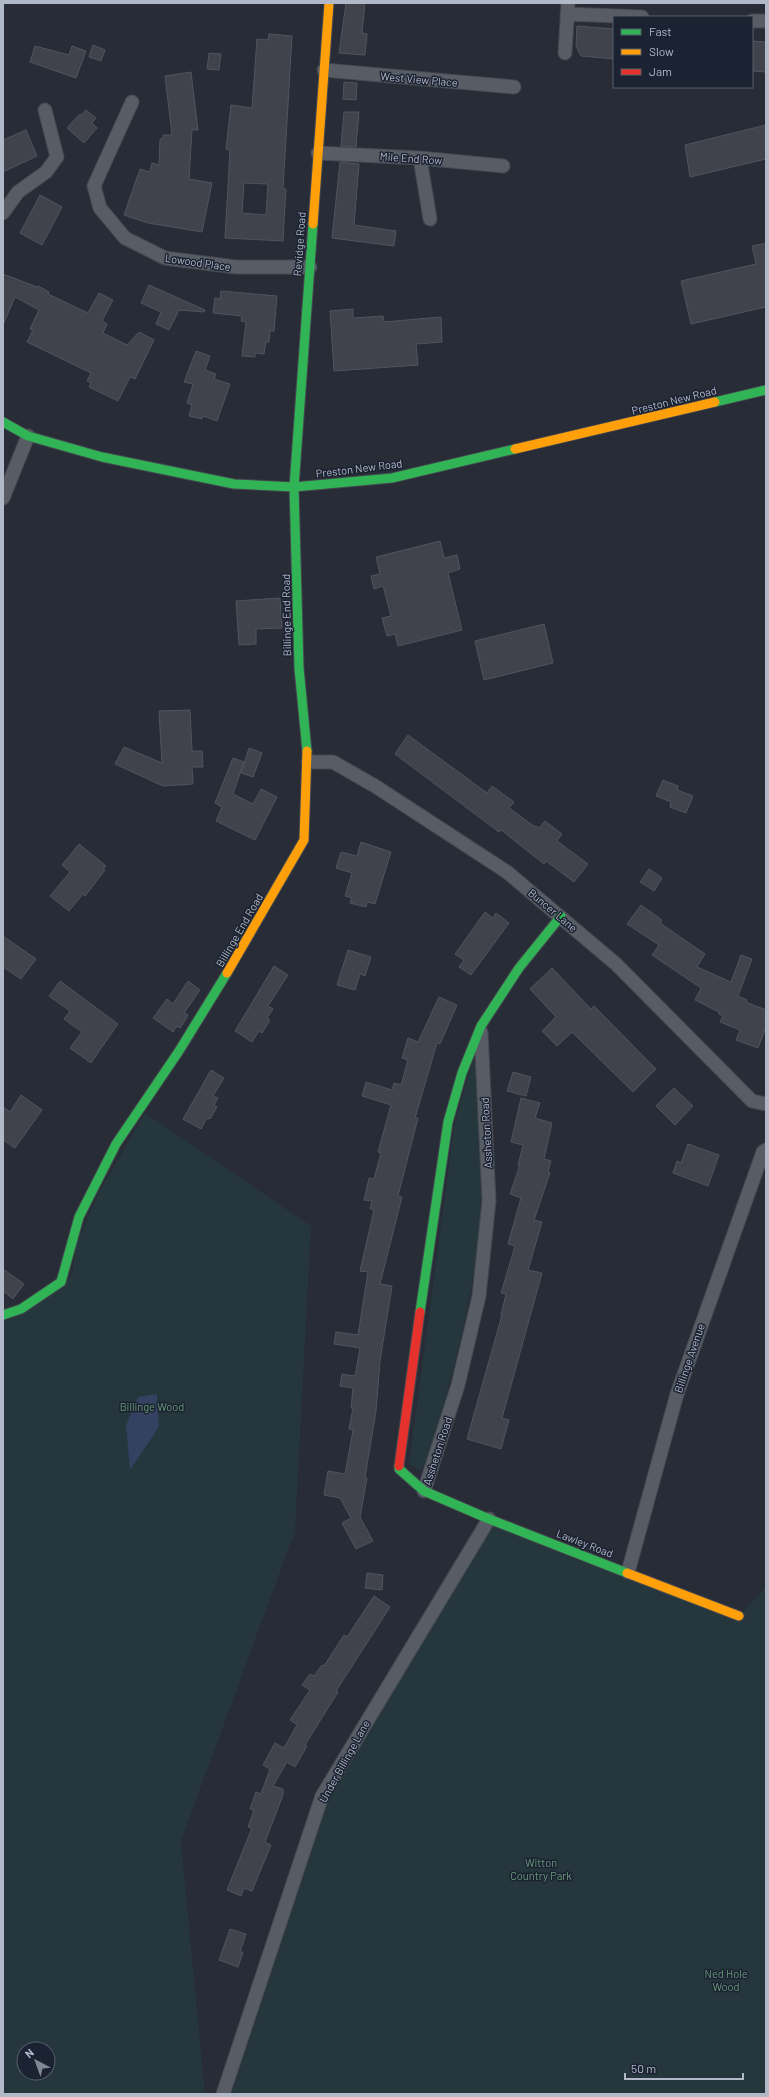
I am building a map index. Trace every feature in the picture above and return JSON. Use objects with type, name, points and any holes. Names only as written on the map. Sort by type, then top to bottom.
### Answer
[{"type":"main road","name":"Revidge Road","points":[[294,488],[330,3]]},
{"type":"main road","name":"Preston New Road","points":[[3,422],[28,436],[102,457],[234,484],[294,488],[392,478],[766,390]]},
{"type":"main road","name":"Billinge End Road","points":[[3,1315],[22,1309],[61,1282],[79,1217],[116,1144],[179,1051],[234,964],[304,840],[308,762],[299,668],[294,488]]},
{"type":"main road","name":"Assheton Road","points":[[424,1491],[399,1468],[432,1223],[448,1122],[462,1073],[481,1026],[519,968],[561,916]]},
{"type":"main road","name":"Lawley Road","points":[[424,1491],[489,1519],[739,1616]]},
{"type":"street","points":[[565,53],[568,9],[633,16]]},
{"type":"street","points":[[753,21],[766,21]]},
{"type":"street","name":"West View Place","points":[[324,70],[514,87]]},
{"type":"street","name":"Lowood Place","points":[[132,102],[94,186],[100,208],[125,238],[165,258],[236,267],[310,266]]},
{"type":"street","points":[[3,213],[18,192],[46,172],[57,157],[45,110]]},
{"type":"street","name":"Mile End Row","points":[[318,153],[420,158],[503,166]]},
{"type":"street","points":[[420,158],[430,219]]},
{"type":"street","points":[[3,498],[28,436]]},
{"type":"street","name":"Buncer Lane","points":[[308,762],[333,762],[375,786],[507,872],[561,916],[616,964],[752,1101],[766,1104]]},
{"type":"street","name":"Assheton Road","points":[[424,1491],[458,1384],[479,1296],[489,1201],[481,1026]]},
{"type":"street","name":"Billinge Avenue","points":[[628,1572],[677,1394],[763,1152],[766,1150]]},
{"type":"street","name":"Under Billinge Lane","points":[[223,2094],[322,1796],[489,1519]]},
{"type":"green space","points":[[473,1059],[478,1059],[481,1197],[473,1279],[445,1401],[427,1462],[419,1470],[409,1464],[454,1127]]},
{"type":"green space","name":"Billinge Wood","points":[[145,1113],[311,1226],[295,1531],[181,1841],[205,2094],[3,2094],[3,1322],[72,1276],[76,1246],[98,1194]]},
{"type":"green space","name":"Witton Country Park","points":[[489,1519],[738,1616],[766,1587],[766,2094],[223,2094],[322,1796]]},
{"type":"water","points":[[157,1394],[159,1427],[130,1470],[126,1425],[138,1397]]},
{"type":"building","points":[[346,3],[365,3],[362,33],[367,34],[365,55],[339,53]]},
{"type":"building","points":[[577,26],[613,29],[613,59],[581,56],[576,46]]},
{"type":"building","points":[[269,34],[292,36],[283,189],[286,189],[283,241],[225,238],[230,150],[226,149],[231,105],[252,108],[257,39],[268,40]],"holes":[[[244,183],[268,184],[266,215],[242,213]]]},
{"type":"building","points":[[753,41],[766,42],[766,72],[753,71]]},
{"type":"building","points":[[93,45],[105,50],[101,61],[89,57]]},
{"type":"building","points":[[35,46],[69,55],[72,46],[86,51],[76,78],[30,62]]},
{"type":"building","points":[[209,53],[221,54],[219,70],[207,69]]},
{"type":"building","points":[[191,72],[198,130],[192,130],[189,179],[212,183],[202,232],[148,223],[124,215],[140,169],[150,172],[152,163],[159,165],[160,139],[163,139],[163,135],[172,135],[165,76]]},
{"type":"building","points":[[344,82],[357,83],[356,100],[343,99]]},
{"type":"building","points":[[86,110],[96,118],[92,123],[97,128],[84,143],[67,128],[80,114],[82,115]]},
{"type":"building","points":[[344,112],[359,112],[356,147],[341,146]]},
{"type":"building","points":[[766,125],[766,159],[690,177],[685,145]]},
{"type":"building","points":[[26,130],[37,156],[3,172],[3,140]]},
{"type":"building","points":[[340,162],[359,164],[354,225],[396,231],[394,246],[332,238]]},
{"type":"building","points":[[40,195],[62,207],[42,245],[20,233]]},
{"type":"building","points":[[766,243],[766,307],[691,324],[681,281],[756,264],[752,246]]},
{"type":"building","points":[[3,274],[37,287],[38,286],[49,292],[48,294],[88,313],[99,293],[113,300],[102,321],[107,324],[103,333],[127,345],[139,332],[154,340],[135,379],[130,377],[118,401],[89,387],[91,383],[87,381],[91,373],[27,342],[33,330],[30,329],[39,310],[15,297],[3,325]]},
{"type":"building","points":[[149,285],[205,310],[204,312],[179,310],[169,330],[156,324],[161,312],[141,303]]},
{"type":"building","points":[[221,291],[277,296],[274,331],[270,331],[269,342],[266,342],[264,354],[255,353],[255,357],[242,356],[246,322],[241,321],[242,316],[213,313],[215,298],[220,299]]},
{"type":"building","points":[[353,309],[353,318],[383,316],[384,322],[441,317],[442,342],[416,344],[418,365],[334,371],[330,311]]},
{"type":"building","points":[[196,351],[210,356],[205,370],[216,374],[214,379],[230,384],[217,421],[203,416],[202,419],[189,416],[192,405],[187,403],[193,384],[184,382]]},
{"type":"building","points":[[440,541],[444,558],[457,555],[460,569],[448,573],[462,630],[398,646],[395,634],[387,636],[382,618],[391,616],[383,586],[374,589],[371,576],[380,574],[376,557]]},
{"type":"building","points":[[280,598],[282,628],[256,629],[256,644],[239,645],[236,601]]},
{"type":"building","points":[[544,624],[553,663],[484,680],[475,641]]},
{"type":"building","points":[[190,710],[192,751],[202,751],[203,767],[192,767],[193,784],[163,786],[115,764],[124,747],[162,763],[159,711]]},
{"type":"building","points":[[408,735],[487,793],[492,786],[514,802],[509,808],[535,827],[536,826],[539,828],[545,821],[562,834],[557,841],[588,864],[574,882],[546,861],[544,864],[501,830],[499,832],[395,754]]},
{"type":"building","points":[[249,748],[262,753],[253,777],[241,773]]},
{"type":"building","points":[[233,758],[244,762],[233,794],[253,804],[261,789],[277,797],[255,840],[216,821],[222,807],[215,803]]},
{"type":"building","points":[[663,780],[678,786],[677,790],[693,796],[686,813],[670,807],[671,802],[656,796]]},
{"type":"building","points":[[361,842],[391,852],[375,904],[367,902],[366,907],[350,903],[352,898],[345,896],[352,873],[336,868],[341,852],[357,856]]},
{"type":"building","points":[[79,844],[106,866],[103,869],[105,870],[85,896],[83,894],[69,911],[50,896],[70,872],[62,865]]},
{"type":"building","points":[[649,869],[662,878],[654,891],[640,882]]},
{"type":"building","points":[[641,905],[662,920],[660,923],[705,954],[697,967],[731,982],[741,955],[752,959],[738,996],[747,1000],[746,1002],[766,1010],[766,1027],[758,1048],[736,1040],[740,1030],[720,1022],[723,1016],[719,1014],[719,1012],[695,1000],[701,988],[652,955],[659,945],[627,924]]},
{"type":"building","points":[[485,912],[493,918],[496,913],[509,923],[471,975],[459,967],[464,960],[455,954]]},
{"type":"building","points":[[3,936],[36,959],[21,979],[3,967]]},
{"type":"building","points":[[348,950],[371,957],[365,976],[360,974],[355,990],[337,985]]},
{"type":"building","points":[[274,966],[288,975],[268,1006],[273,1009],[267,1018],[270,1020],[262,1033],[259,1031],[252,1042],[235,1031]]},
{"type":"building","points":[[552,968],[591,1009],[594,1006],[656,1069],[633,1092],[572,1032],[557,1046],[542,1031],[556,1017],[530,989]]},
{"type":"building","points":[[60,981],[118,1024],[91,1063],[70,1048],[82,1032],[64,1019],[70,1011],[49,996]]},
{"type":"building","points":[[188,981],[200,990],[184,1013],[188,1015],[183,1024],[180,1028],[177,1026],[173,1032],[153,1018],[167,999],[173,1004]]},
{"type":"building","points":[[439,997],[457,1005],[440,1044],[437,1043],[415,1118],[418,1118],[398,1196],[402,1197],[380,1284],[392,1286],[380,1361],[376,1411],[360,1517],[373,1541],[356,1549],[342,1523],[351,1518],[340,1498],[324,1495],[328,1471],[345,1474],[352,1436],[353,1430],[349,1429],[353,1408],[351,1408],[353,1388],[340,1386],[342,1374],[355,1376],[360,1348],[334,1344],[336,1332],[358,1335],[368,1272],[360,1271],[374,1210],[370,1209],[372,1201],[364,1200],[369,1178],[374,1179],[381,1153],[378,1152],[391,1105],[362,1096],[366,1082],[392,1090],[394,1083],[401,1085],[408,1060],[402,1058],[408,1038],[418,1042]]},
{"type":"building","points":[[211,1070],[224,1078],[213,1096],[218,1098],[214,1105],[217,1107],[210,1119],[207,1118],[201,1129],[183,1119]]},
{"type":"building","points":[[513,1072],[531,1077],[526,1096],[507,1091]]},
{"type":"building","points":[[674,1088],[693,1106],[675,1125],[656,1106]]},
{"type":"building","points":[[21,1095],[42,1110],[15,1148],[3,1140],[3,1107],[10,1112]]},
{"type":"building","points":[[521,1098],[540,1103],[535,1118],[552,1123],[544,1159],[551,1161],[548,1172],[550,1173],[534,1220],[542,1222],[528,1270],[542,1273],[502,1418],[509,1420],[501,1449],[467,1439],[502,1315],[506,1294],[501,1293],[515,1246],[508,1244],[521,1198],[510,1194],[520,1165],[518,1165],[523,1145],[511,1142]]},
{"type":"building","points":[[688,1144],[719,1155],[708,1186],[673,1173],[677,1161],[681,1163]]},
{"type":"building","points":[[3,1269],[24,1284],[13,1299],[3,1291]]},
{"type":"building","points":[[367,1573],[383,1575],[382,1590],[365,1588]]},
{"type":"building","points":[[374,1596],[390,1607],[336,1691],[338,1692],[305,1745],[307,1746],[295,1767],[287,1762],[273,1786],[283,1789],[283,1795],[265,1842],[271,1845],[252,1891],[244,1888],[241,1896],[227,1890],[252,1828],[248,1827],[254,1810],[250,1809],[256,1792],[261,1794],[270,1769],[263,1765],[275,1743],[284,1748],[297,1725],[290,1720],[310,1690],[302,1685],[310,1674],[314,1676],[322,1665],[324,1666],[344,1635],[347,1637]]},
{"type":"building","points":[[230,1929],[246,1934],[240,1952],[243,1952],[238,1967],[219,1960]]},
{"type":"traffic: fast","points":[[307,751],[299,668],[294,487],[313,224]]},
{"type":"traffic: fast","points":[[715,402],[766,390]]},
{"type":"traffic: fast","points":[[3,422],[28,436],[102,457],[234,484],[294,487],[392,478],[515,449]]},
{"type":"traffic: fast","points":[[420,1312],[448,1122],[462,1073],[481,1026],[519,968],[561,916]]},
{"type":"traffic: fast","points":[[3,1315],[21,1309],[61,1282],[79,1217],[116,1144],[179,1051],[227,973]]},
{"type":"traffic: fast","points":[[399,1466],[399,1469],[424,1491],[489,1519],[627,1573]]},
{"type":"traffic: slow","points":[[313,224],[329,3]]},
{"type":"traffic: slow","points":[[515,449],[715,402]]},
{"type":"traffic: slow","points":[[227,973],[304,840],[307,751]]},
{"type":"traffic: slow","points":[[627,1573],[739,1616]]},
{"type":"traffic: jam","points":[[399,1466],[420,1312]]},
{"type":"park label","name":"Ned Hole Wood","points":[[726,1979]]}]
